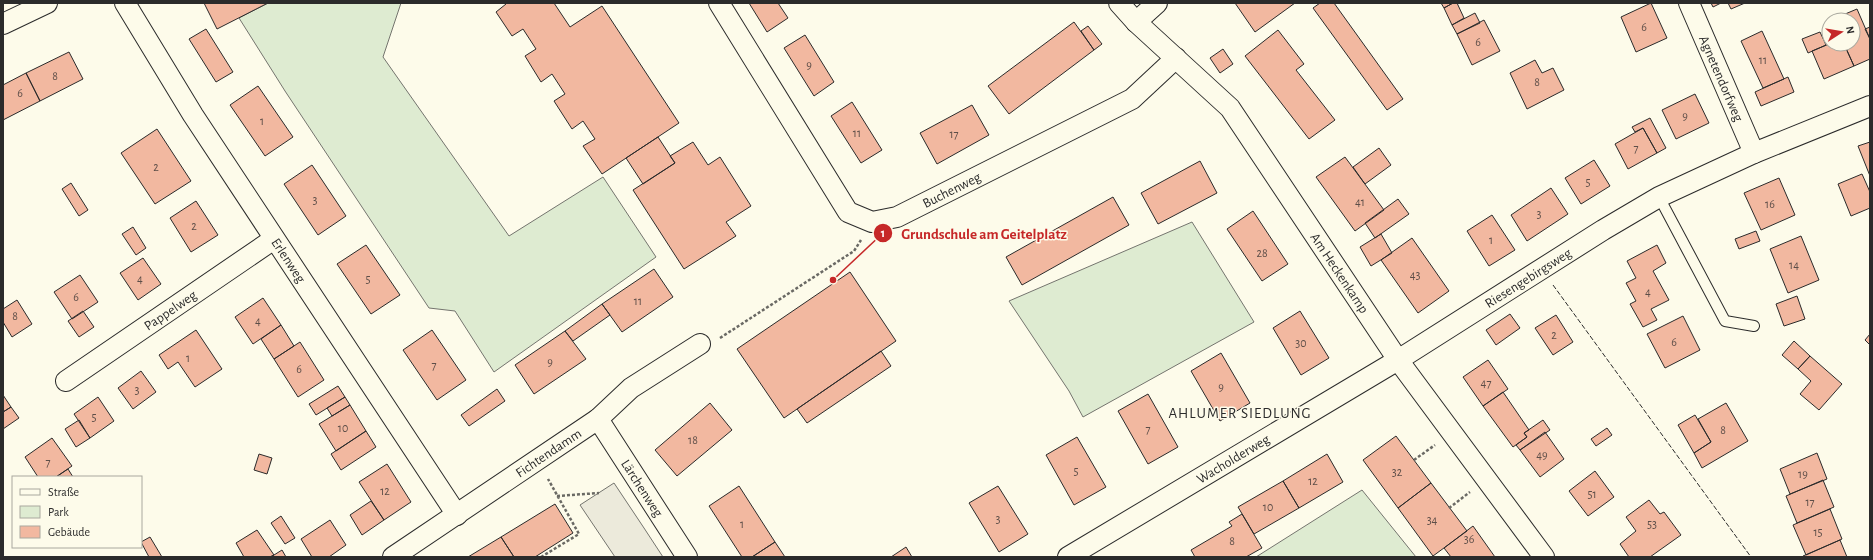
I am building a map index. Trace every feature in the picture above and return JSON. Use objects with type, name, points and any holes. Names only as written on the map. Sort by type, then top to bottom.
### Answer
[{"type":"street","points":[[3,24],[47,3]]},
{"type":"street","name":"Erlenweg","points":[[125,3],[193,115],[457,514]]},
{"type":"street","points":[[718,3],[848,212],[872,222]]},
{"type":"street","name":"Am Heckenkamp","points":[[1119,3],[1136,22],[1230,108],[1398,360],[1544,557]]},
{"type":"street","points":[[1136,22],[1157,3]]},
{"type":"street","name":"Agnetendorfweg","points":[[1689,3],[1754,153]]},
{"type":"street","name":"Buchenweg","points":[[872,222],[897,217],[1132,99],[1176,58]]},
{"type":"street","name":"Riesengebirgsweg","points":[[1398,360],[1659,196],[1754,153],[1870,106]]},
{"type":"street","name":"Pappelweg","points":[[66,381],[274,239]]},
{"type":"street","name":"Fichtendamm","points":[[393,557],[598,419],[631,388],[700,344]]},
{"type":"street","name":"Wacholderweg","points":[[1071,556],[1398,360]]},
{"type":"street","name":"Lärchenweg","points":[[598,419],[687,557]]},
{"type":"lane","points":[[1659,196],[1726,320],[1754,326]]},
{"type":"path","points":[[700,344],[724,337],[854,251],[872,222]]},
{"type":"path","points":[[1414,460],[1452,433]]},
{"type":"path","points":[[538,459],[579,534],[541,557]]},
{"type":"path","points":[[1449,508],[1487,480]]},
{"type":"path","points":[[557,496],[599,493]]},
{"type":"green space","points":[[268,3],[401,3],[383,57],[509,236],[603,177],[656,257],[494,372],[455,311],[429,308],[285,91],[239,18]]},
{"type":"green space","points":[[1192,222],[1254,322],[1083,417],[1069,391],[1009,301]]},
{"type":"green space","points":[[1362,490],[1416,557],[1256,557]]},
{"type":"shaded area","points":[[614,483],[663,557],[615,557],[580,505]]},
{"type":"building","points":[[204,3],[268,3],[217,29]]},
{"type":"building","points":[[506,3],[554,3],[570,27],[602,6],[679,123],[602,174],[583,146],[595,139],[583,121],[572,129],[554,101],[565,94],[552,74],[541,82],[525,56],[536,49],[523,29],[512,36],[496,12]]},
{"type":"building","points":[[749,3],[778,3],[788,18],[767,32]]},
{"type":"building","points":[[1235,3],[1295,3],[1255,32]]},
{"type":"building","points":[[1320,3],[1334,3],[1403,99],[1387,110],[1313,8]]},
{"type":"building","points":[[1441,3],[1453,3],[1444,8]]},
{"type":"building","points":[[1453,3],[1457,3],[1464,18],[1452,25],[1444,8]]},
{"type":"building","points":[[1651,3],[1667,38],[1636,52],[1621,17]]},
{"type":"building","points":[[1711,3],[1721,3],[1713,7]]},
{"type":"building","points":[[1728,3],[1745,3],[1731,9]]},
{"type":"building","points":[[1857,9],[1858,12],[1850,12]]},
{"type":"building","points":[[1475,13],[1480,23],[1457,34],[1452,25]]},
{"type":"building","points":[[1861,18],[1870,39],[1870,59],[1854,66],[1848,52],[1861,52]]},
{"type":"building","points":[[1484,20],[1500,51],[1472,65],[1457,34]]},
{"type":"building","points":[[1074,22],[1094,50],[1009,114],[988,86]]},
{"type":"building","points":[[1088,26],[1102,44],[1094,50],[1081,31]]},
{"type":"building","points":[[1870,27],[1870,39],[1865,29]]},
{"type":"building","points":[[206,29],[233,72],[216,82],[189,39]]},
{"type":"building","points":[[1278,30],[1304,64],[1296,70],[1335,120],[1309,139],[1245,56]]},
{"type":"building","points":[[1762,31],[1784,79],[1763,88],[1741,41]]},
{"type":"building","points":[[1820,32],[1821,47],[1808,53],[1802,39]]},
{"type":"building","points":[[805,35],[834,82],[814,96],[784,48]]},
{"type":"building","points":[[1821,47],[1821,52],[1848,52],[1854,66],[1824,79],[1812,51]]},
{"type":"building","points":[[1223,49],[1233,64],[1220,73],[1210,58]]},
{"type":"building","points":[[69,52],[83,79],[40,101],[26,73]]},
{"type":"building","points":[[1535,60],[1542,73],[1553,68],[1564,90],[1527,109],[1510,73]]},
{"type":"building","points":[[26,73],[40,101],[3,120],[3,85]]},
{"type":"building","points":[[1788,77],[1794,92],[1761,106],[1755,92]]},
{"type":"building","points":[[258,86],[293,137],[265,156],[230,105]]},
{"type":"building","points":[[1695,94],[1709,123],[1676,139],[1662,110]]},
{"type":"building","points":[[852,102],[882,150],[861,163],[831,116]]},
{"type":"building","points":[[972,105],[989,135],[937,164],[920,133]]},
{"type":"building","points":[[1650,118],[1666,148],[1657,153],[1643,128],[1635,132],[1632,127]]},
{"type":"building","points":[[1643,128],[1657,153],[1628,169],[1615,144]]},
{"type":"building","points":[[157,129],[191,181],[155,204],[121,153]]},
{"type":"building","points":[[658,137],[675,163],[643,184],[626,158]]},
{"type":"building","points":[[693,142],[708,165],[720,157],[751,206],[726,222],[736,236],[684,269],[633,190],[675,163],[670,156]]},
{"type":"building","points":[[1870,142],[1870,176],[1858,146]]},
{"type":"building","points":[[1379,148],[1391,165],[1365,184],[1353,167]]},
{"type":"building","points":[[1345,157],[1384,210],[1355,231],[1316,177]]},
{"type":"building","points":[[1594,160],[1610,186],[1581,204],[1565,178]]},
{"type":"building","points":[[1200,161],[1217,193],[1158,224],[1141,193]]},
{"type":"building","points":[[312,165],[346,216],[318,235],[284,184]]},
{"type":"building","points":[[1862,174],[1870,192],[1870,208],[1851,216],[1838,184]]},
{"type":"building","points":[[1779,178],[1795,215],[1761,230],[1744,193]]},
{"type":"building","points":[[71,183],[88,210],[79,216],[62,189]]},
{"type":"building","points":[[1551,188],[1568,214],[1527,241],[1511,215]]},
{"type":"building","points":[[1113,197],[1129,225],[1022,285],[1006,257]]},
{"type":"building","points":[[1398,199],[1409,214],[1375,238],[1365,223]]},
{"type":"building","points":[[196,201],[218,235],[191,252],[170,218]]},
{"type":"building","points":[[1253,211],[1288,264],[1262,281],[1227,229]]},
{"type":"building","points":[[1492,215],[1515,250],[1489,266],[1467,231]]},
{"type":"building","points":[[133,227],[146,248],[136,255],[122,234]]},
{"type":"building","points":[[1756,231],[1760,241],[1739,249],[1735,239]]},
{"type":"building","points":[[1381,234],[1392,253],[1371,266],[1360,247]]},
{"type":"building","points":[[1801,236],[1819,280],[1788,293],[1770,249]]},
{"type":"building","points":[[1412,238],[1449,291],[1418,313],[1381,260]]},
{"type":"building","points":[[366,245],[400,295],[371,314],[337,264]]},
{"type":"building","points":[[1657,245],[1666,263],[1653,271],[1669,300],[1651,309],[1657,320],[1643,327],[1630,304],[1636,301],[1626,283],[1636,278],[1627,261]]},
{"type":"building","points":[[143,258],[161,284],[138,300],[120,273]]},
{"type":"building","points":[[654,269],[673,297],[622,332],[602,304]]},
{"type":"building","points":[[850,272],[896,341],[784,418],[737,349]]},
{"type":"building","points":[[80,275],[98,302],[72,319],[54,292]]},
{"type":"building","points":[[1797,296],[1805,319],[1784,326],[1776,304]]},
{"type":"building","points":[[263,298],[281,325],[253,344],[235,317]]},
{"type":"building","points":[[17,300],[32,324],[12,337],[3,322],[3,309]]},
{"type":"building","points":[[602,304],[610,315],[573,341],[565,331]]},
{"type":"building","points":[[83,311],[94,327],[79,337],[68,321]]},
{"type":"building","points":[[1300,311],[1329,358],[1301,375],[1273,328]]},
{"type":"building","points":[[1510,314],[1520,328],[1496,345],[1486,330]]},
{"type":"building","points":[[1556,315],[1573,342],[1553,355],[1535,328]]},
{"type":"building","points":[[1683,316],[1700,350],[1665,368],[1647,334]]},
{"type":"building","points":[[281,325],[294,346],[274,359],[261,339]]},
{"type":"building","points":[[196,330],[222,369],[195,387],[178,362],[168,369],[159,355]]},
{"type":"building","points":[[432,330],[466,380],[437,400],[403,350]]},
{"type":"building","points":[[565,331],[586,359],[534,394],[515,365]]},
{"type":"building","points":[[1870,334],[1870,345],[1865,340]]},
{"type":"building","points":[[1794,341],[1810,356],[1798,369],[1782,355]]},
{"type":"building","points":[[300,342],[324,380],[298,397],[274,359]]},
{"type":"building","points":[[881,351],[891,366],[807,423],[797,409]]},
{"type":"building","points":[[1221,353],[1250,403],[1220,421],[1191,371]]},
{"type":"building","points":[[1810,356],[1842,384],[1819,410],[1800,394],[1811,381],[1798,369]]},
{"type":"building","points":[[1488,360],[1508,389],[1483,406],[1463,377]]},
{"type":"building","points":[[141,371],[156,392],[133,409],[118,388]]},
{"type":"building","points":[[338,386],[345,397],[316,415],[309,404]]},
{"type":"building","points":[[497,389],[505,401],[469,426],[461,415]]},
{"type":"building","points":[[1503,392],[1529,430],[1524,433],[1527,437],[1513,447],[1483,406]]},
{"type":"building","points":[[1148,394],[1178,447],[1148,464],[1118,411]]},
{"type":"building","points":[[3,395],[11,407],[3,412]]},
{"type":"building","points":[[98,397],[114,421],[90,438],[74,414]]},
{"type":"building","points":[[345,397],[350,405],[332,416],[327,408]]},
{"type":"building","points":[[710,403],[732,430],[677,476],[655,450]]},
{"type":"building","points":[[1726,403],[1748,441],[1702,468],[1694,453],[1711,442],[1698,419]]},
{"type":"building","points":[[350,405],[366,431],[336,451],[319,424]]},
{"type":"building","points":[[11,407],[19,418],[3,429],[3,412]]},
{"type":"building","points":[[1695,415],[1711,442],[1694,453],[1678,425]]},
{"type":"building","points":[[79,420],[90,438],[76,447],[65,429]]},
{"type":"building","points":[[1543,420],[1550,430],[1520,450],[1516,445],[1527,437],[1524,433]]},
{"type":"building","points":[[1607,428],[1612,435],[1596,446],[1591,439]]},
{"type":"building","points":[[366,431],[376,447],[341,470],[331,454]]},
{"type":"building","points":[[1545,432],[1564,459],[1540,477],[1520,450]]},
{"type":"building","points":[[1396,436],[1431,483],[1398,508],[1363,460]]},
{"type":"building","points":[[1077,437],[1106,487],[1074,505],[1046,455]]},
{"type":"building","points":[[52,438],[72,466],[57,476],[37,476],[25,457]]},
{"type":"building","points":[[1817,453],[1827,479],[1790,494],[1780,469]]},
{"type":"building","points":[[259,454],[272,458],[267,474],[254,470]]},
{"type":"building","points":[[1327,454],[1343,482],[1299,508],[1283,481]]},
{"type":"building","points":[[387,464],[411,502],[384,520],[359,482]]},
{"type":"building","points":[[68,469],[72,476],[58,476]]},
{"type":"building","points":[[1595,471],[1614,497],[1588,516],[1569,491]]},
{"type":"building","points":[[1823,480],[1834,507],[1797,523],[1786,496]]},
{"type":"building","points":[[1283,481],[1299,508],[1254,534],[1238,507]]},
{"type":"building","points":[[1431,483],[1467,531],[1433,556],[1398,508]]},
{"type":"building","points":[[739,486],[775,542],[752,557],[742,557],[709,506]]},
{"type":"building","points":[[998,486],[1028,534],[999,552],[969,503]]},
{"type":"building","points":[[1649,500],[1660,514],[1664,512],[1681,535],[1650,557],[1629,557],[1620,544],[1636,531],[1626,517]]},
{"type":"building","points":[[371,501],[384,520],[362,535],[350,515]]},
{"type":"building","points":[[555,504],[573,533],[535,557],[514,557],[501,537]]},
{"type":"building","points":[[1830,509],[1842,539],[1806,555],[1793,525]]},
{"type":"building","points":[[1242,514],[1262,548],[1246,557],[1195,557],[1191,550],[1232,526],[1229,522]]},
{"type":"building","points":[[281,516],[295,538],[285,544],[271,523]]},
{"type":"building","points":[[330,520],[346,545],[329,557],[312,557],[301,539]]},
{"type":"building","points":[[1473,526],[1495,557],[1451,557],[1444,548]]},
{"type":"building","points":[[257,530],[274,555],[270,557],[244,557],[236,543]]},
{"type":"building","points":[[150,537],[162,557],[149,557],[142,541]]},
{"type":"building","points":[[501,537],[514,557],[468,557]]},
{"type":"building","points":[[1840,540],[1847,557],[1803,557],[1803,556]]},
{"type":"building","points":[[775,542],[785,557],[752,557]]},
{"type":"building","points":[[906,547],[912,557],[891,557]]},
{"type":"building","points":[[282,550],[286,557],[270,557],[274,555]]},
{"type":"fence","points":[[1553,285],[1751,557]]},
{"type":"place","name":"Grundschule am Geitelplatz","points":[[833,280]]},
{"type":"district","name":"AHLUMER SIEDLUNG","points":[[1240,413]]}]
